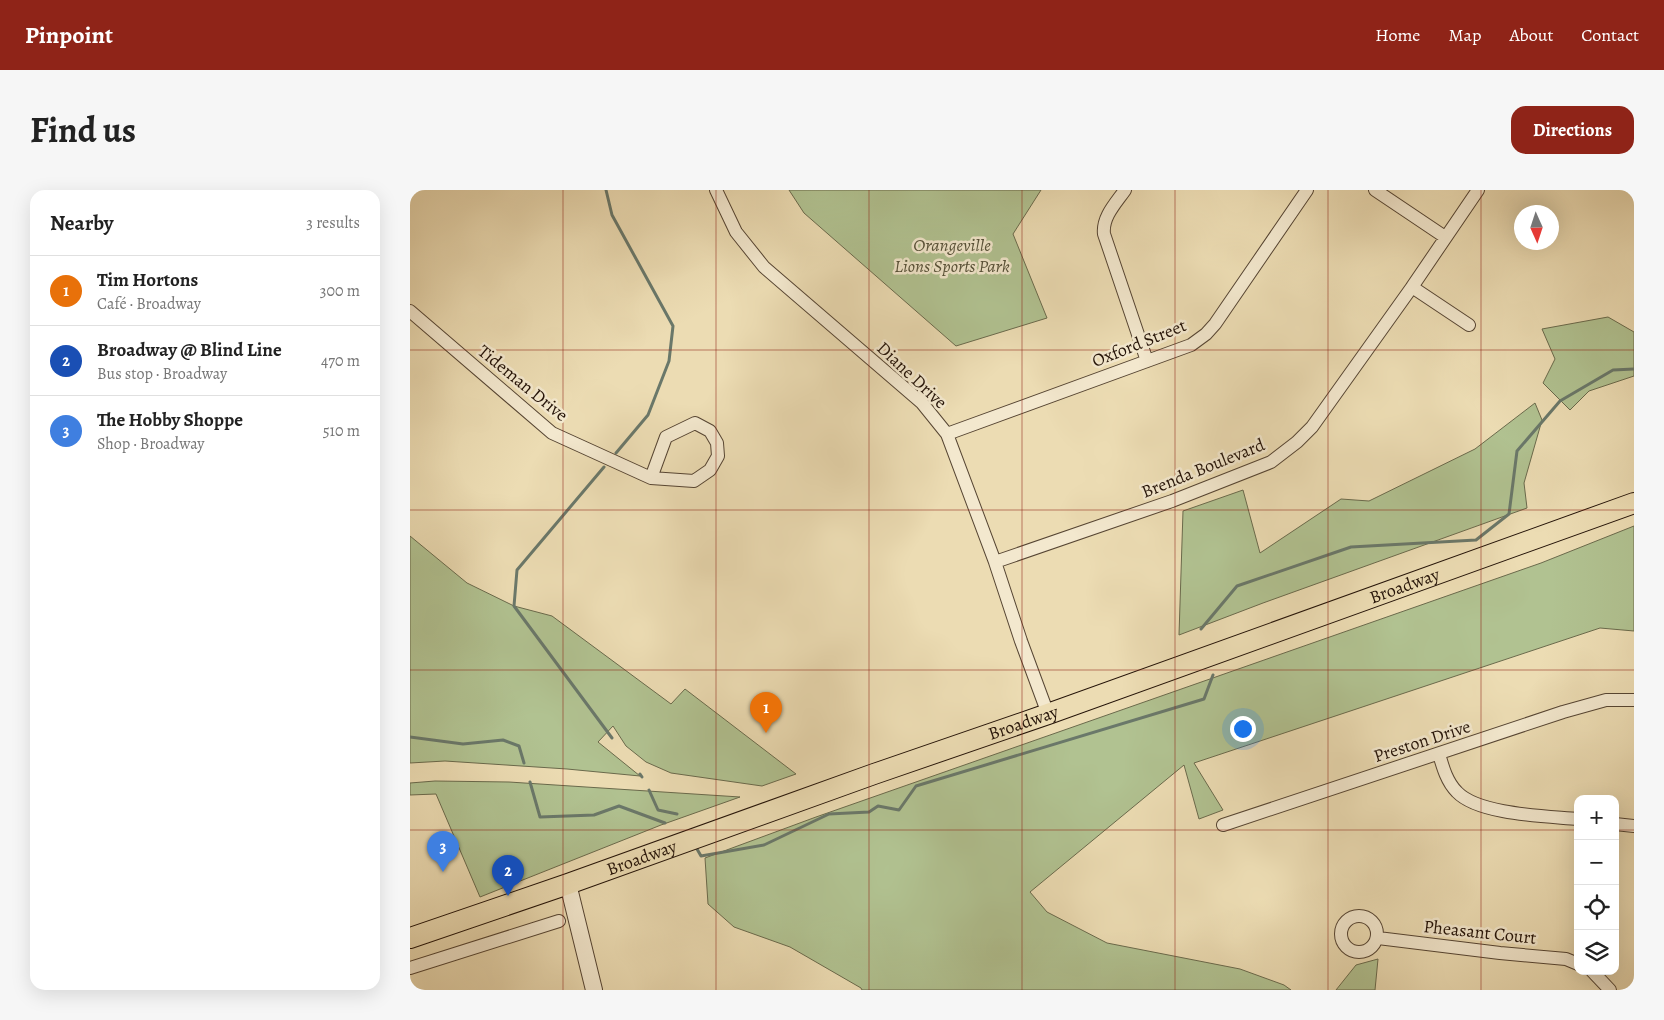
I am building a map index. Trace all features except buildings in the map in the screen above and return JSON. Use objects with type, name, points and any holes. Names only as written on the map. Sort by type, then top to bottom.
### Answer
[{"type":"main road","name":"Broadway","points":[[410,938],[1048,714],[1634,503]]},
{"type":"street","name":"Diane Drive","points":[[716,190],[736,232],[764,267],[922,403],[947,434],[995,562],[1048,714]]},
{"type":"street","points":[[1126,190],[1106,217],[1103,226],[1104,234],[1147,361]]},
{"type":"street","name":"Oxford Street","points":[[947,434],[1191,345],[1206,334],[1215,324],[1307,190]]},
{"type":"street","points":[[1375,190],[1445,237]]},
{"type":"street","name":"Brenda Boulevard","points":[[995,562],[1163,504],[1271,462],[1297,442],[1312,427],[1412,287],[1478,190]]},
{"type":"street","points":[[1412,287],[1469,325]]},
{"type":"street","name":"Tideman Drive","points":[[410,311],[552,433],[651,478],[694,481],[710,470],[718,456],[717,443],[710,431],[695,423],[666,437],[651,478]]},
{"type":"street","name":"Preston Drive","points":[[1223,825],[1563,712],[1606,700],[1634,700]]},
{"type":"street","points":[[1439,754],[1444,771],[1453,788],[1460,795],[1493,809],[1574,819]]},
{"type":"street","points":[[1619,824],[1634,826]]},
{"type":"street","points":[[568,884],[594,990]]},
{"type":"street","points":[[410,968],[559,921]]},
{"type":"street","name":"Pheasant Court","points":[[1378,938],[1566,959],[1574,962]]},
{"type":"street","points":[[1596,975],[1610,990]]},
{"type":"green space","name":"Orangeville Lions Sports Park","points":[[789,190],[1041,190],[1013,234],[1047,318],[956,346],[804,213]]},
{"type":"green space","points":[[1608,317],[1634,332],[1634,376],[1589,391],[1570,410],[1543,383],[1555,359],[1542,329]]},
{"type":"green space","points":[[1535,403],[1542,420],[1524,483],[1527,508],[1179,635],[1183,511],[1243,490],[1260,553],[1341,499],[1369,501],[1475,449]]},
{"type":"green space","points":[[1634,526],[1634,631],[1600,628],[1194,763],[1223,810],[1199,819],[1184,765],[1030,892],[1047,912],[1107,943],[1240,969],[1284,985],[1291,990],[862,990],[790,947],[734,927],[708,904],[705,858],[816,817],[1541,563]]},
{"type":"green space","points":[[410,536],[467,583],[514,606],[552,616],[671,704],[685,689],[796,774],[762,786],[671,773],[646,762],[626,746],[613,726],[598,742],[640,776],[445,761],[410,763]]},
{"type":"green space","points":[[435,781],[509,782],[740,797],[661,825],[480,897],[436,794],[410,795],[410,783]]},
{"type":"green space","points":[[1378,959],[1375,990],[1336,990],[1356,965]]},
{"type":"waterway","points":[[606,190],[612,215],[673,326],[669,361],[648,415],[616,453]]},
{"type":"waterway","points":[[1201,629],[1237,586],[1351,547],[1476,540],[1509,514],[1517,451],[1560,401],[1613,370],[1634,369]]},
{"type":"waterway","points":[[604,467],[517,570],[514,606],[612,738]]},
{"type":"waterway","points":[[697,849],[701,856],[764,845],[829,814],[869,812],[878,806],[899,810],[916,786],[1204,699],[1213,675]]},
{"type":"waterway","points":[[410,737],[463,744],[503,740],[519,746],[524,763]]},
{"type":"waterway","points":[[530,782],[540,817],[594,815],[619,806],[665,823]]},
{"type":"waterway","points":[[649,790],[658,810],[677,814]]},
{"type":"place","name":"Tim Hortons","points":[[766,733]]},
{"type":"place","name":"The Hobby Shoppe","points":[[443,872]]},
{"type":"place","name":"Broadway @ Blind Line","points":[[508,896]]}]
